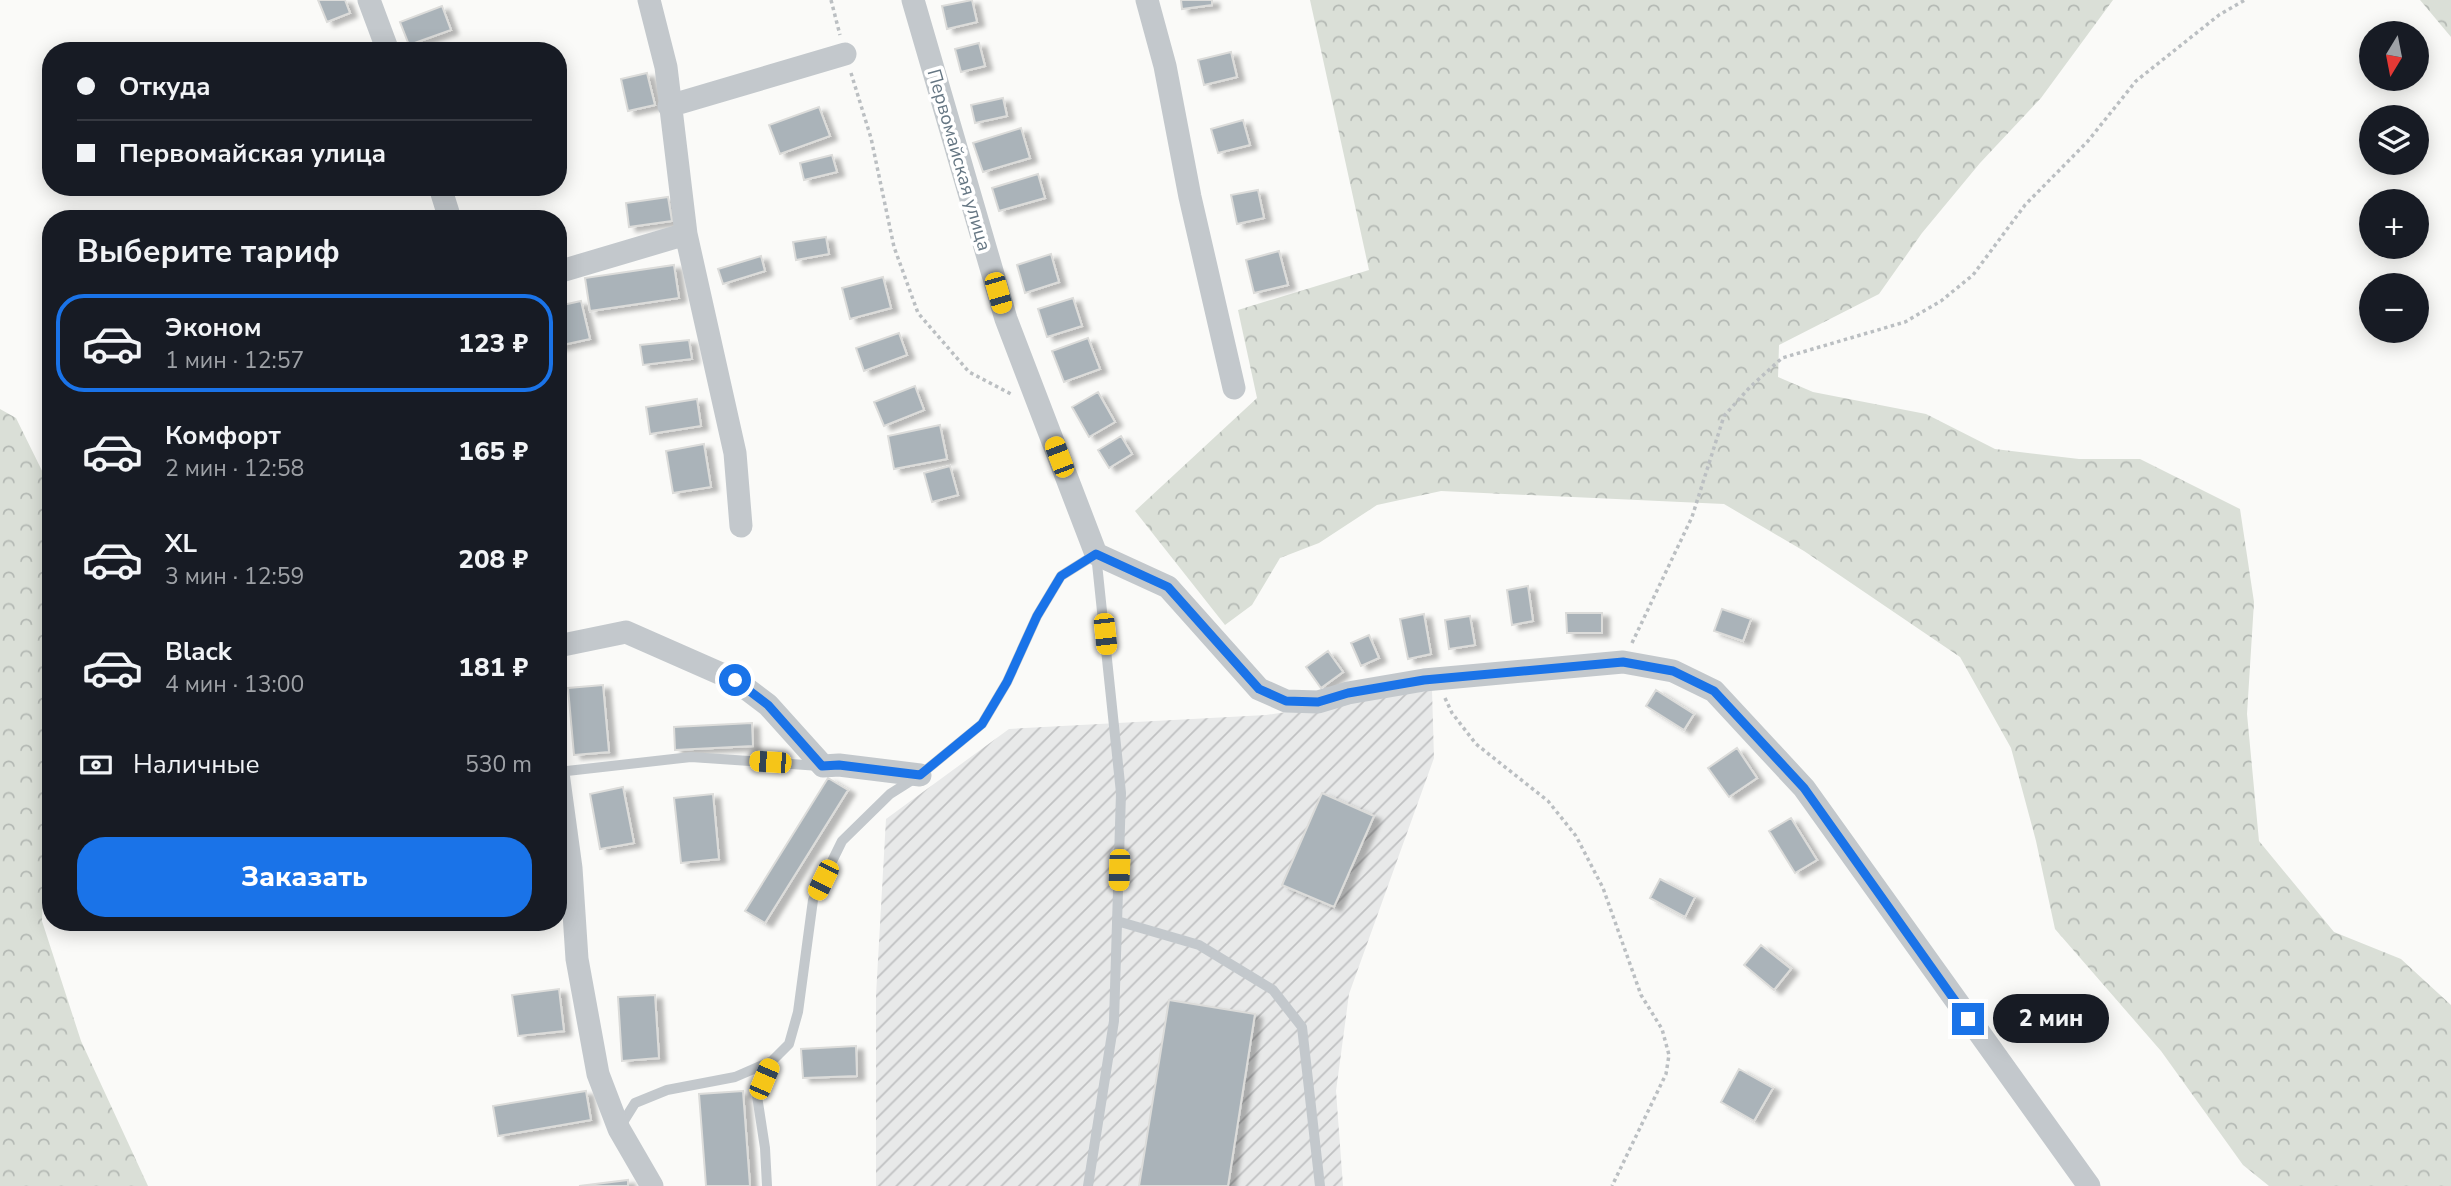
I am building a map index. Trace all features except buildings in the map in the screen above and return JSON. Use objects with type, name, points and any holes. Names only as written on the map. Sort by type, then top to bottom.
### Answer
[{"type":"street","points":[[369,0],[385,42]]},
{"type":"street","points":[[649,0],[666,66],[685,234],[735,453],[741,526]]},
{"type":"street","name":"Первомайская улица","points":[[913,0],[1006,319],[1096,554]]},
{"type":"street","points":[[1147,0],[1165,66],[1189,197],[1234,388]]},
{"type":"street","points":[[669,106],[845,54]]},
{"type":"street","points":[[567,269],[685,234]]},
{"type":"street","points":[[1096,554],[1168,587],[1259,689],[1286,701],[1318,702],[1348,693],[1435,679],[1623,662],[1673,671],[1714,691],[1804,788],[2090,1186]]},
{"type":"street","points":[[567,644],[626,632],[735,680],[768,705],[822,766],[839,765],[920,775]]},
{"type":"street","points":[[567,844],[577,959],[598,1074],[619,1129],[652,1186]]},
{"type":"lane","points":[[619,1129],[635,1103],[667,1090],[735,1077],[772,1061],[789,1044],[798,1012],[813,900],[842,841],[890,794],[920,775],[982,724],[1007,682],[1037,616],[1061,576],[1096,554],[1121,793],[1114,1021],[1088,1186]]},
{"type":"lane","points":[[567,772],[691,757],[822,766]]},
{"type":"lane","points":[[1117,920],[1199,945],[1273,990],[1302,1027],[1320,1186]]},
{"type":"lane","points":[[767,1186],[765,1148],[757,1096],[772,1061]]},
{"type":"path","points":[[831,0],[872,138],[894,247],[918,313],[969,372],[1040,409]]},
{"type":"path","points":[[1623,662],[1692,517],[1724,416],[1750,387],[1782,358],[1905,322],[1941,301],[1973,275],[2025,205],[2088,141],[2136,81],[2220,15],[2245,0]]},
{"type":"path","points":[[1435,679],[1452,713],[1476,744],[1548,801],[1576,836],[1604,888],[1641,995],[1662,1029],[1669,1055],[1666,1074],[1612,1186]]},
{"type":"shaded area","points":[[1432,690],[1434,758],[1349,994],[1336,1091],[1343,1186],[876,1186],[876,995],[886,819],[1009,729],[1266,715]]},
{"type":"green space","points":[[1310,0],[2113,0],[2041,98],[1980,163],[1922,233],[1879,294],[1779,345],[1778,377],[1813,392],[1926,414],[1995,449],[2079,459],[2140,459],[2240,509],[2254,602],[2247,714],[2259,841],[2334,932],[2401,959],[2451,1005],[2451,1186],[2269,1186],[2243,1165],[2161,1051],[2055,929],[2036,841],[2011,748],[1960,657],[1804,551],[1724,504],[1441,491],[1377,505],[1319,543],[1280,558],[1252,605],[1225,625],[1135,511],[1257,398],[1238,310],[1369,270]]},
{"type":"green space","points":[[2420,0],[2451,0],[2451,37]]},
{"type":"green space","points":[[0,409],[16,418],[42,471],[42,931],[45,931],[81,1041],[148,1186],[0,1186]]},
{"type":"route","points":[[735,680],[768,705],[822,766],[839,765],[920,775],[982,724],[1007,682],[1037,616],[1061,576],[1096,554],[1168,587],[1259,689],[1286,701],[1318,702],[1348,693],[1424,680],[1541,668],[1623,662],[1673,671],[1714,691],[1804,788],[1968,1019]]}]
